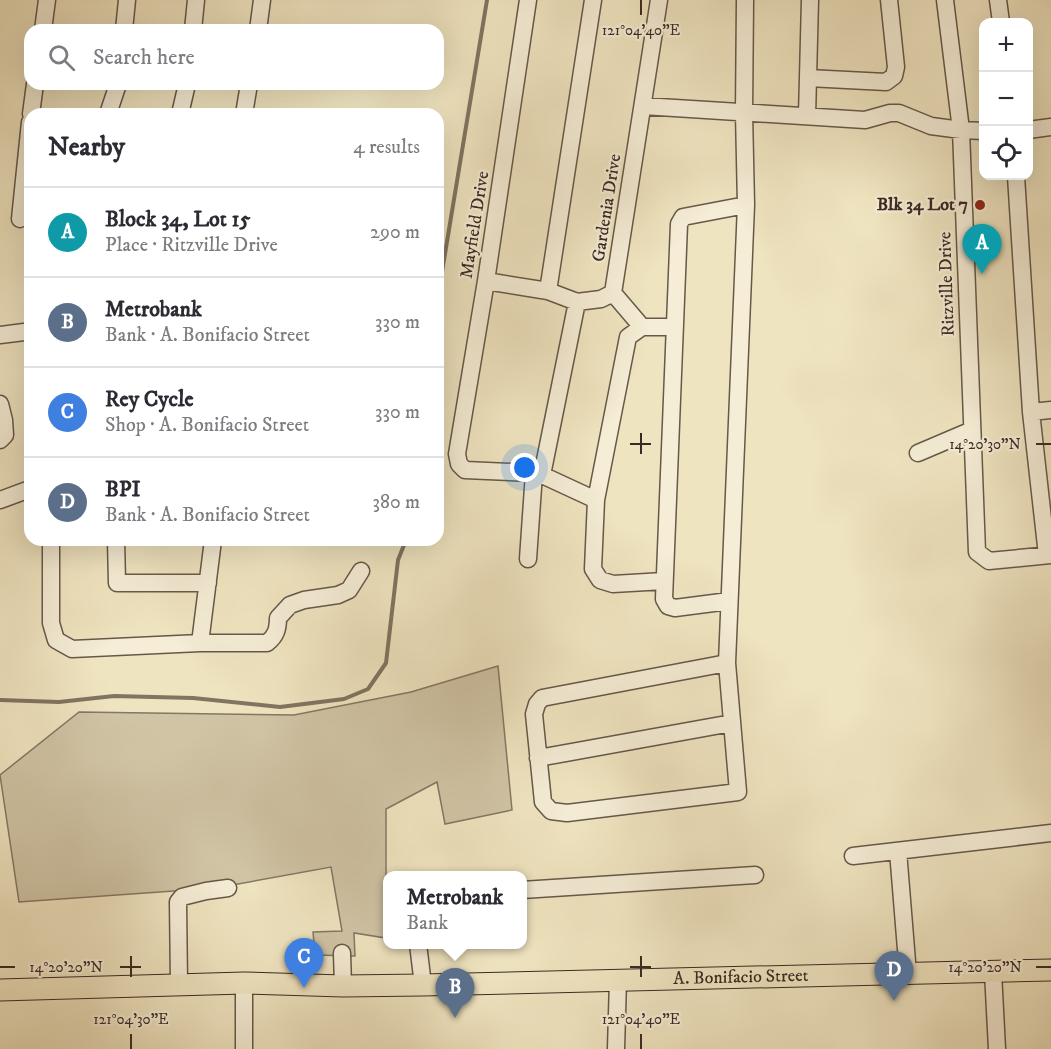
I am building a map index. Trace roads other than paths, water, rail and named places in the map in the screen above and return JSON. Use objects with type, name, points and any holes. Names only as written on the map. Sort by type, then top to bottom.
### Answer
[{"type":"main road","name":"A. Bonifacio Street","points":[[0,990],[244,983],[343,986],[423,985],[1051,970]]},
{"type":"street","points":[[44,24],[47,0]]},
{"type":"street","points":[[125,24],[127,0]]},
{"type":"street","points":[[194,24],[196,0]]},
{"type":"street","points":[[259,24],[262,0]]},
{"type":"street","name":"Mayfield Drive","points":[[528,0],[486,281],[457,454],[459,464],[465,470],[538,474]]},
{"type":"street","points":[[548,291],[593,0]]},
{"type":"street","name":"Gardenia Drive","points":[[613,292],[659,0]]},
{"type":"street","points":[[727,663],[542,698],[534,714],[543,802],[551,811],[567,813],[738,792],[727,663],[746,205],[744,113],[746,0]]},
{"type":"street","points":[[807,116],[810,0]]},
{"type":"street","points":[[808,78],[886,82],[894,76],[896,67],[889,0]]},
{"type":"street","name":"Ritzville Drive","points":[[945,0],[961,130],[977,552],[989,561],[1049,555]]},
{"type":"street","points":[[998,0],[1000,18]]},
{"type":"street","points":[[32,108],[34,90]]},
{"type":"street","points":[[110,108],[116,90]]},
{"type":"street","points":[[181,108],[186,90]]},
{"type":"street","points":[[245,108],[248,90]]},
{"type":"street","points":[[643,106],[865,120],[890,113],[899,113],[931,126],[979,131]]},
{"type":"street","points":[[1033,129],[1051,127]]},
{"type":"street","points":[[1016,180],[1031,412],[1049,555]]},
{"type":"street","points":[[729,601],[675,608],[668,606],[664,599],[674,327],[679,224],[683,217],[746,205]]},
{"type":"street","points":[[20,219],[24,206]]},
{"type":"street","points":[[486,281],[548,291],[577,302],[601,299],[613,292],[642,327]]},
{"type":"street","points":[[528,559],[538,474],[577,302]]},
{"type":"street","points":[[664,581],[613,584],[600,580],[593,569],[596,500],[628,337],[642,327],[674,327]]},
{"type":"street","points":[[0,335],[24,332]]},
{"type":"street","points":[[0,404],[5,435],[0,440]]},
{"type":"street","points":[[1031,412],[1051,410]]},
{"type":"street","points":[[918,453],[972,430]]},
{"type":"street","points":[[538,474],[596,500]]},
{"type":"street","points":[[0,500],[24,491]]},
{"type":"street","points":[[51,546],[51,623],[56,640],[72,649],[267,643],[274,637],[278,627],[278,618],[290,605],[304,600],[338,595],[349,590],[361,571]]},
{"type":"street","points":[[116,546],[117,583],[208,583]]},
{"type":"street","points":[[200,644],[212,546]]},
{"type":"street","points":[[538,758],[732,723]]},
{"type":"street","points":[[853,856],[1051,833]]},
{"type":"street","points":[[898,851],[908,974]]},
{"type":"street","points":[[527,890],[755,875]]},
{"type":"street","points":[[179,985],[178,903],[182,897],[228,888]]},
{"type":"street","points":[[418,949],[423,985]]},
{"type":"street","points":[[342,953],[343,986]]},
{"type":"street","points":[[993,972],[997,1049]]},
{"type":"street","points":[[616,1049],[618,980]]},
{"type":"street","points":[[244,983],[244,1049]]},
{"type":"waterway","points":[[444,260],[487,0]]},
{"type":"waterway","points":[[0,700],[59,702],[114,696],[193,698],[280,707],[344,699],[368,689],[386,663],[398,560],[404,546]]},
{"type":"place","name":"Blk 34 Lot 7","points":[[980,205]]},
{"type":"place","name":"Block 34, Lot 15","points":[[982,274]]},
{"type":"place","name":"Rey Cycle","points":[[304,988]]},
{"type":"place","name":"BPI","points":[[894,1001]]},
{"type":"place","name":"Metrobank","points":[[455,1018]]}]
